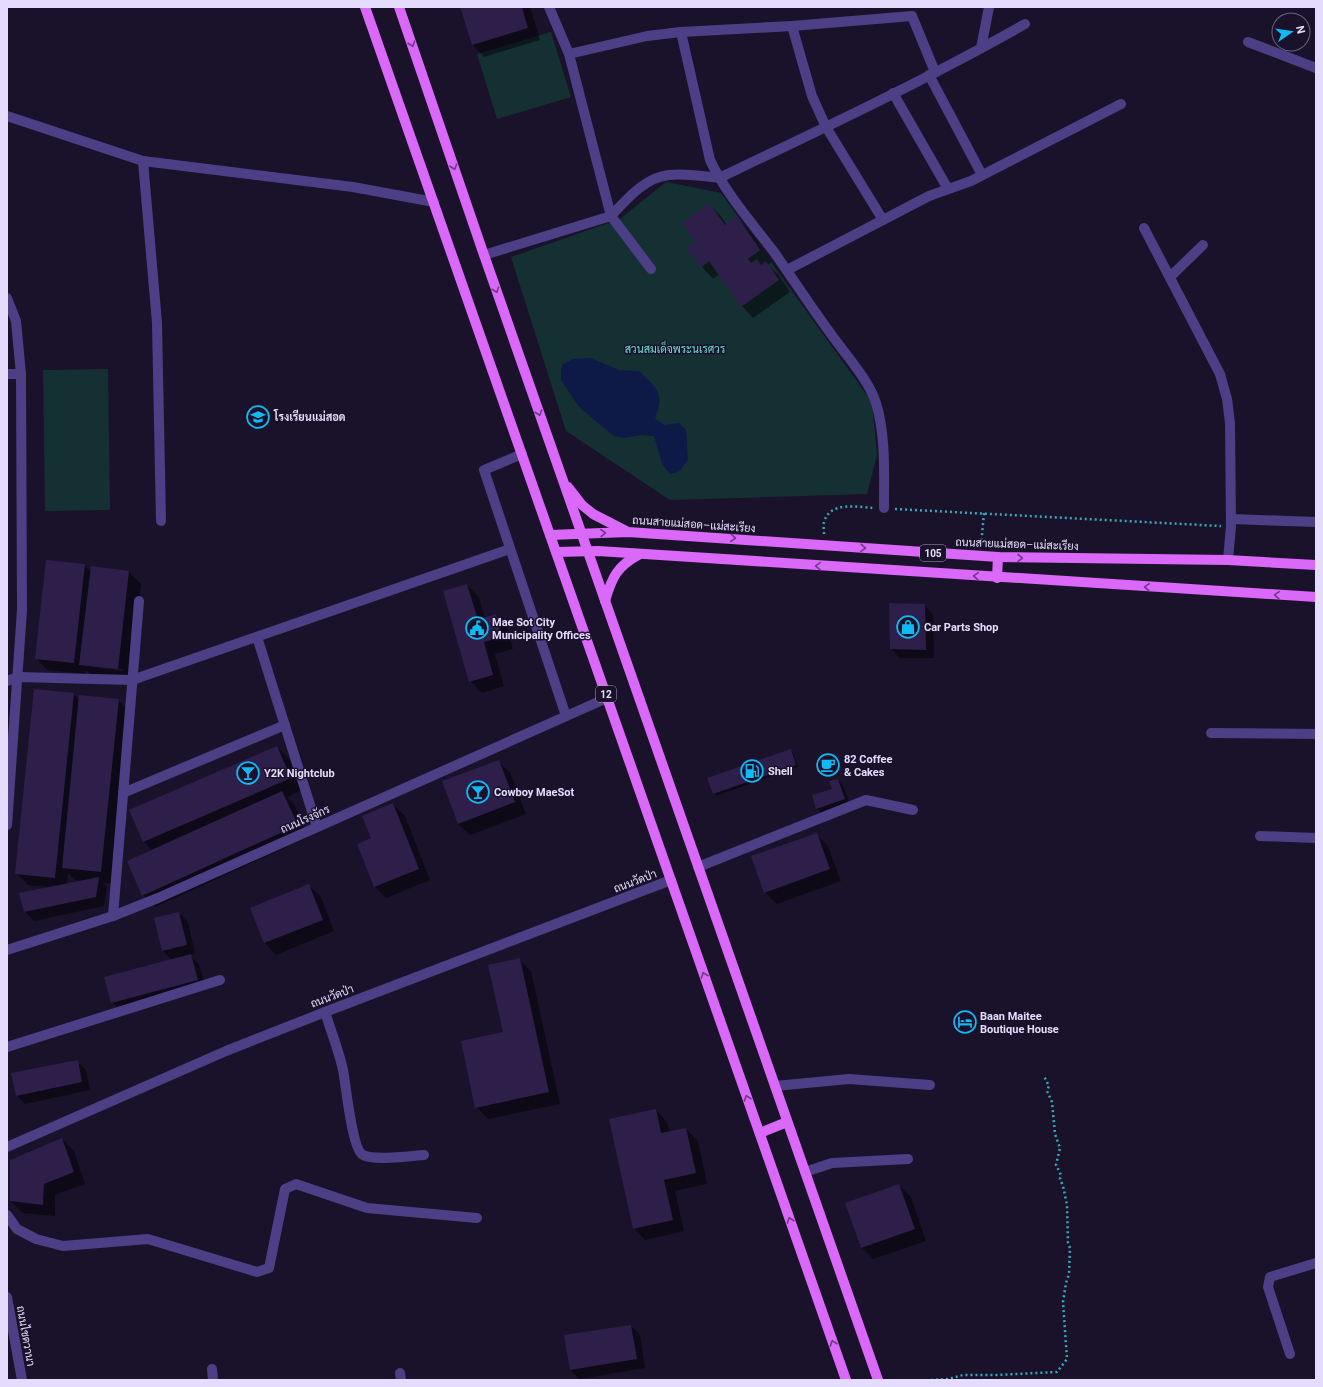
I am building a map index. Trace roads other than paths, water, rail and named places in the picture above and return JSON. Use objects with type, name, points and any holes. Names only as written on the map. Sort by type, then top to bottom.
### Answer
[{"type":"main road","name":"12","points":[[365,7],[846,1380]]},
{"type":"main road","points":[[399,7],[581,534],[878,1380]]},
{"type":"main road","points":[[562,479],[582,505],[593,514],[628,532]]},
{"type":"main road","name":"ถนนสายแม่สอด–แม่สะเรียง","points":[[550,535],[628,532],[998,557],[1228,560],[1316,565]]},
{"type":"main road","name":"105","points":[[556,552],[587,551],[640,554],[1316,598]]},
{"type":"main road","points":[[605,601],[610,584],[618,571],[627,561],[640,554]]},
{"type":"main road","points":[[997,578],[998,557]]},
{"type":"main road","points":[[760,1133],[787,1122]]},
{"type":"street","points":[[548,7],[569,54],[611,216],[651,269]]},
{"type":"street","points":[[981,48],[989,7]]},
{"type":"street","points":[[569,54],[647,36],[681,32],[792,26],[912,16],[932,73],[982,175]]},
{"type":"street","points":[[484,255],[611,216],[632,194],[649,181],[667,175],[719,178],[826,127],[1025,24]]},
{"type":"street","points":[[792,26],[812,96],[826,127],[883,220]]},
{"type":"street","points":[[681,32],[710,160],[719,178],[787,270],[810,306],[864,380],[876,402],[882,433],[884,508]]},
{"type":"street","points":[[1248,42],[1316,68]]},
{"type":"street","points":[[893,93],[948,189]]},
{"type":"street","points":[[787,270],[929,196],[972,181],[1121,104]]},
{"type":"street","points":[[7,116],[143,161],[353,187],[434,202]]},
{"type":"street","points":[[143,161],[157,324],[162,522]]},
{"type":"street","points":[[1144,228],[1220,374],[1227,399],[1230,423],[1231,523],[1228,560]]},
{"type":"street","points":[[1170,277],[1203,245]]},
{"type":"street","points":[[7,298],[16,321],[21,374],[22,610],[7,825]]},
{"type":"street","points":[[7,374],[21,374]]},
{"type":"street","points":[[522,454],[484,470],[566,716]]},
{"type":"street","points":[[1231,523],[1316,522]]},
{"type":"street","points":[[7,681],[18,677],[132,680],[510,549]]},
{"type":"street","points":[[113,916],[139,601]]},
{"type":"street","points":[[257,637],[317,827]]},
{"type":"street","name":"ถนนโรงจักร","points":[[7,950],[113,916],[158,898],[607,698]]},
{"type":"street","points":[[123,793],[285,725]]},
{"type":"street","points":[[1210,733],[1316,734]]},
{"type":"street","points":[[698,867],[866,800],[914,810]]},
{"type":"street","points":[[1260,836],[1316,838]]},
{"type":"street","name":"ถนนวัดป่า","points":[[7,1147],[226,1051],[671,880]]},
{"type":"street","points":[[7,1048],[220,980]]},
{"type":"street","points":[[325,1012],[343,1069],[353,1134],[359,1153],[364,1156],[374,1158],[424,1155]]},
{"type":"street","points":[[775,1086],[849,1079],[930,1085]]},
{"type":"street","points":[[805,1172],[832,1162],[908,1159]]},
{"type":"street","points":[[7,1215],[17,1229],[36,1239],[63,1246],[148,1239],[257,1272],[269,1268],[285,1189],[296,1184],[367,1208],[476,1218]]},
{"type":"street","points":[[1290,1354],[1268,1287],[1270,1277],[1316,1263]]},
{"type":"street","name":"ถนนไชดวานา","points":[[7,1297],[22,1380]]},
{"type":"street","points":[[212,1369],[213,1380]]},
{"type":"water","points":[[590,358],[619,370],[639,371],[655,387],[658,392],[659,403],[655,419],[665,425],[679,423],[686,430],[688,459],[680,471],[670,474],[662,464],[654,436],[641,435],[624,438],[614,436],[579,407],[561,380],[561,369],[563,364],[573,359]]},
{"type":"place","name":"โรงเรียนแม่สอด","points":[[258,417]]},
{"type":"place","name":"Car Parts Shop","points":[[908,627]]},
{"type":"place","name":"Mae Sot City Municipality Offices","points":[[477,628]]},
{"type":"place","name":"82 Coffee & Cakes","points":[[828,765]]},
{"type":"place","name":"Shell","points":[[752,771]]},
{"type":"place","name":"Y2K Nightclub","points":[[248,773]]},
{"type":"place","name":"Cowboy MaeSot","points":[[478,792]]},
{"type":"place","name":"Baan Maitee Boutique House","points":[[965,1022]]},
{"type":"park label","name":"สวนสมเด็จพระนเรศวร","points":[[675,349]]}]
